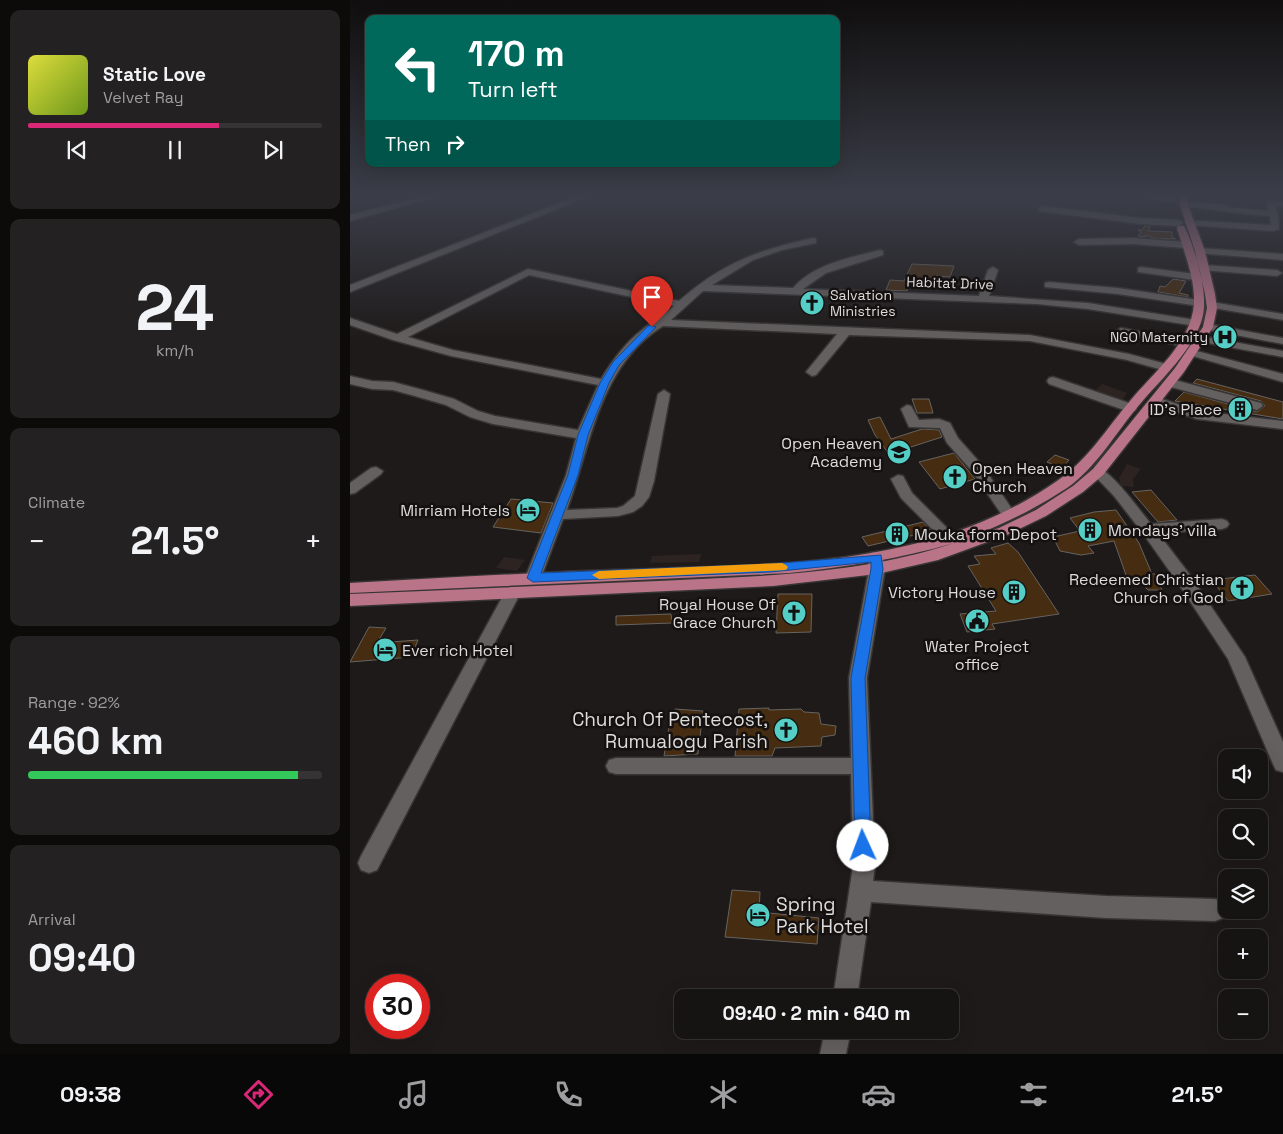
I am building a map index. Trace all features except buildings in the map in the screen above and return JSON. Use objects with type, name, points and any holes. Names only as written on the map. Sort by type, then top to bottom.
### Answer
[{"type":"main road","points":[[350,600],[773,581],[877,563],[932,556],[1004,531],[1041,513],[1078,489],[1098,472],[1171,383],[1188,348],[1201,329],[1206,304],[1200,272],[1200,251],[1196,244]]},
{"type":"main road","points":[[1186,245],[1200,272]]},
{"type":"main road","points":[[350,588],[877,563],[995,523],[1030,505],[1064,483],[1088,459],[1166,367],[1188,348]]},
{"type":"street","points":[[350,289],[456,244]]},
{"type":"street","points":[[533,578],[573,475],[583,435],[604,383],[616,363],[646,332],[660,323],[702,288],[750,258],[798,244]]},
{"type":"street","points":[[1175,244],[1186,245]]},
{"type":"street","points":[[1200,251],[1283,257]]},
{"type":"street","points":[[795,292],[803,282],[817,274],[880,253]]},
{"type":"street","points":[[983,298],[993,270]]},
{"type":"street","points":[[1140,270],[1277,274]]},
{"type":"street","points":[[397,338],[528,272],[682,305]]},
{"type":"street","points":[[1049,285],[1118,291],[1283,317]]},
{"type":"street","name":"Habitat Drive","points":[[702,288],[983,298],[1088,306],[1201,329]]},
{"type":"street","points":[[351,323],[451,353],[604,383]]},
{"type":"street","points":[[660,323],[1030,338],[1119,355],[1166,367]]},
{"type":"street","points":[[1201,329],[1283,341]]},
{"type":"street","points":[[1201,329],[1283,354]]},
{"type":"street","points":[[812,372],[846,331]]},
{"type":"street","points":[[1121,331],[1188,348],[1283,378]]},
{"type":"street","points":[[350,380],[419,393],[450,402],[474,414],[493,420],[583,435]]},
{"type":"street","points":[[1053,381],[1131,408]]},
{"type":"street","points":[[1171,383],[1257,406]]},
{"type":"street","points":[[557,515],[618,512],[628,509],[637,503],[642,497],[646,481],[664,394]]},
{"type":"street","points":[[1156,401],[1197,415],[1283,426]]},
{"type":"street","points":[[908,409],[914,424],[939,423],[945,426],[952,440],[977,468],[1009,515]]},
{"type":"street","points":[[350,490],[376,471]]},
{"type":"street","points":[[1098,472],[1119,493],[1147,529],[1184,579],[1236,657],[1283,764]]},
{"type":"street","points":[[898,480],[906,495],[950,539]]},
{"type":"street","points":[[1147,529],[1222,524]]},
{"type":"street","points":[[846,989],[864,866],[859,766],[858,678],[877,563]]},
{"type":"street","points":[[369,863],[512,592]]},
{"type":"street","points":[[616,766],[859,766]]},
{"type":"street","points":[[860,891],[1106,907],[1215,910]]},
{"type":"street","points":[[833,1054],[836,1039]]},
{"type":"shaded area","points":[[1102,384],[1127,393],[1121,401],[1094,392]]},
{"type":"shaded area","points":[[1127,464],[1141,469],[1133,479],[1134,487],[1121,486],[1119,478]]},
{"type":"shaded area","points":[[701,554],[699,562],[650,563],[652,556]]},
{"type":"shaded area","points":[[504,557],[525,560],[517,571],[496,568]]},
{"type":"slow traffic","points":[[599,575],[782,567]]},
{"type":"place","name":"Salvation Ministries","points":[[812,303]]},
{"type":"place","name":"NGO Maternity","points":[[1225,337]]},
{"type":"place","name":"ID's Place","points":[[1240,409]]},
{"type":"place","name":"Open Heaven Academy","points":[[899,452]]},
{"type":"place","name":"Open Heaven Church","points":[[955,477]]},
{"type":"place","name":"Mirriam Hotels","points":[[528,510]]},
{"type":"place","name":"Mondays' villa","points":[[1090,530]]},
{"type":"place","name":"Mouka form Depot","points":[[897,534]]},
{"type":"place","name":"Redeemed Christian Church of God","points":[[1242,588]]},
{"type":"place","name":"Victory House","points":[[1014,592]]},
{"type":"place","name":"Royal House Of Grace Church","points":[[794,613]]},
{"type":"place","name":"Water Project office","points":[[977,621]]},
{"type":"place","name":"Ever rich Hotel","points":[[385,650]]},
{"type":"place","name":"Church Of Pentecost, Rumualogu Parish","points":[[786,730]]},
{"type":"place","name":"Spring Park Hotel","points":[[758,915]]},
{"type":"route","points":[[652,327],[624,353],[604,383],[583,435],[573,475],[533,578],[770,568],[876,558],[877,569],[858,678],[859,766],[863,846]]}]
